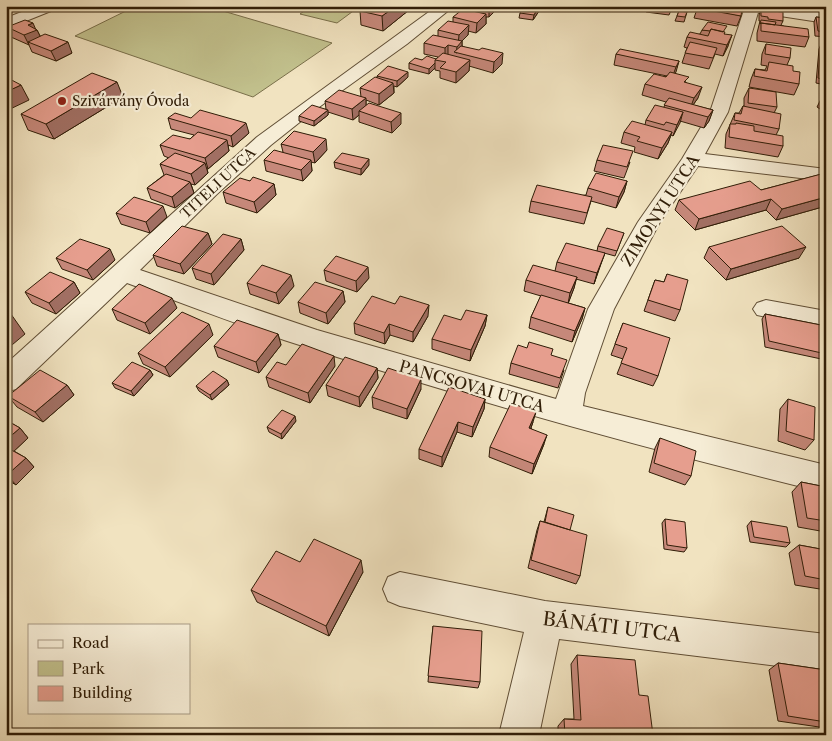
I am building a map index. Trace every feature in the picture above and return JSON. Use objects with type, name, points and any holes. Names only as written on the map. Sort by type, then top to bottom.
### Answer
[{"type":"street","points":[[6,24],[51,6]]},
{"type":"street","name":"TITELI UTCA","points":[[6,381],[123,274],[221,178],[264,141],[314,102],[398,44],[447,6]]},
{"type":"street","points":[[750,7],[826,18]]},
{"type":"street","name":"ZIMONYI UTCA","points":[[568,414],[571,393],[601,309],[649,222],[692,160],[719,112],[750,7]]},
{"type":"street","points":[[692,160],[826,175]]},
{"type":"street","name":"PANCSOVAI UTCA","points":[[123,274],[315,340],[568,414],[683,445],[826,479]]},
{"type":"street","points":[[766,309],[826,320]]},
{"type":"street","name":"BÁNÁTI UTCA","points":[[400,589],[545,619],[826,653]]},
{"type":"street","points":[[519,735],[545,619]]},
{"type":"green space","points":[[136,6],[206,6],[332,43],[253,97],[75,36]]},
{"type":"green space","points":[[311,6],[360,6],[337,23],[300,14]]},
{"type":"building","points":[[366,6],[396,6],[382,16],[360,11]]},
{"type":"building","points":[[524,6],[539,6],[534,15],[520,13]]},
{"type":"building","points":[[698,6],[724,6],[742,9],[741,16],[697,8]]},
{"type":"building","points":[[463,9],[486,14],[477,23],[453,17]]},
{"type":"building","points":[[761,10],[783,12],[783,21],[761,16]]},
{"type":"building","points":[[679,11],[687,12],[685,17],[677,16]]},
{"type":"building","points":[[816,17],[826,18],[826,32],[818,31]]},
{"type":"building","points":[[25,20],[33,23],[28,25],[37,30],[24,35],[7,27]]},
{"type":"building","points":[[761,20],[776,22],[775,25],[760,24]]},
{"type":"building","points":[[448,21],[469,25],[459,35],[438,30]]},
{"type":"building","points":[[708,22],[727,26],[723,32],[711,29],[710,31],[702,30]]},
{"type":"building","points":[[761,23],[808,29],[809,37],[761,31]]},
{"type":"building","points":[[711,29],[732,35],[727,45],[687,37],[690,32],[708,36]]},
{"type":"building","points":[[45,34],[68,42],[51,51],[28,42]]},
{"type":"building","points":[[433,35],[462,41],[457,47],[448,45],[445,48],[424,43]]},
{"type":"building","points":[[690,42],[717,48],[713,58],[685,53]]},
{"type":"building","points":[[766,44],[791,48],[790,58],[765,54]]},
{"type":"building","points":[[821,44],[826,45],[826,80],[818,78]]},
{"type":"building","points":[[461,46],[503,53],[494,62],[454,52]]},
{"type":"building","points":[[620,49],[679,61],[676,67],[616,54]]},
{"type":"building","points":[[443,53],[470,60],[456,72],[440,68],[446,62],[435,60]]},
{"type":"building","points":[[427,56],[436,59],[429,69],[409,63],[415,58],[422,60]]},
{"type":"building","points":[[769,62],[793,66],[793,71],[800,72],[799,84],[754,76],[755,69],[767,71]]},
{"type":"building","points":[[388,66],[408,72],[397,81],[377,76]]},
{"type":"building","points":[[670,72],[689,77],[684,82],[702,87],[694,98],[645,84],[654,74],[666,77]]},
{"type":"building","points":[[92,73],[117,82],[46,124],[21,114]]},
{"type":"building","points":[[6,77],[21,85],[6,92]]},
{"type":"building","points":[[375,77],[393,83],[379,94],[360,88]]},
{"type":"building","points":[[749,88],[776,92],[777,107],[748,103]]},
{"type":"building","points":[[339,90],[366,98],[352,109],[325,101]]},
{"type":"building","points":[[669,98],[713,110],[708,117],[664,105]]},
{"type":"building","points":[[369,103],[401,113],[391,122],[359,111]]},
{"type":"building","points":[[312,105],[328,110],[314,121],[299,116]]},
{"type":"building","points":[[655,105],[683,112],[677,125],[666,122],[664,125],[646,120]]},
{"type":"building","points":[[743,106],[781,114],[779,129],[734,120],[735,113],[741,114]]},
{"type":"building","points":[[200,110],[246,123],[231,136],[168,118],[175,113],[191,118]]},
{"type":"building","points":[[632,121],[672,132],[662,148],[637,141],[640,137],[624,132]]},
{"type":"building","points":[[730,124],[754,126],[754,131],[783,136],[783,146],[729,137]]},
{"type":"building","points":[[294,131],[326,139],[313,152],[281,144]]},
{"type":"building","points":[[198,132],[227,140],[205,158],[160,145],[173,135],[190,139]]},
{"type":"building","points":[[603,145],[633,151],[627,167],[597,160]]},
{"type":"building","points":[[274,150],[311,160],[301,170],[264,160]]},
{"type":"building","points":[[175,153],[205,163],[191,174],[160,164]]},
{"type":"building","points":[[342,153],[369,159],[361,169],[334,162]]},
{"type":"building","points":[[596,173],[627,181],[619,197],[588,188]]},
{"type":"building","points":[[825,173],[826,197],[782,209],[771,199],[699,219],[679,200],[750,181],[761,190]]},
{"type":"building","points":[[166,174],[190,182],[172,197],[147,188]]},
{"type":"building","points":[[253,177],[274,184],[254,202],[223,192],[240,178],[250,181]]},
{"type":"building","points":[[537,185],[592,197],[587,213],[531,201]]},
{"type":"building","points":[[134,197],[163,206],[146,222],[116,213]]},
{"type":"building","points":[[182,226],[208,233],[180,264],[153,255]]},
{"type":"building","points":[[782,226],[806,247],[731,269],[709,247]]},
{"type":"building","points":[[607,228],[624,233],[617,251],[598,246]]},
{"type":"building","points":[[223,234],[241,239],[211,274],[192,268]]},
{"type":"building","points":[[80,239],[110,249],[87,270],[56,258]]},
{"type":"building","points":[[566,243],[605,253],[597,273],[557,262]]},
{"type":"building","points":[[336,256],[368,267],[356,281],[324,270]]},
{"type":"building","points":[[262,265],[291,275],[276,293],[247,283]]},
{"type":"building","points":[[533,265],[577,277],[570,293],[526,280]]},
{"type":"building","points":[[50,272],[74,282],[49,303],[25,292]]},
{"type":"building","points":[[667,274],[688,280],[680,310],[648,300],[655,280],[664,282]]},
{"type":"building","points":[[315,282],[343,291],[326,313],[298,302]]},
{"type":"building","points":[[139,284],[172,298],[145,323],[112,309]]},
{"type":"building","points":[[541,295],[585,308],[575,331],[531,317]]},
{"type":"building","points":[[372,296],[395,304],[400,296],[429,305],[413,332],[389,324],[384,333],[354,323]]},
{"type":"building","points":[[466,310],[487,315],[471,350],[432,339],[444,315],[461,320]]},
{"type":"building","points":[[182,312],[209,324],[165,367],[138,353]]},
{"type":"building","points":[[765,314],[826,326],[826,354],[769,341]]},
{"type":"building","points":[[237,320],[278,334],[256,362],[214,346]]},
{"type":"building","points":[[623,323],[670,338],[658,376],[621,363],[627,348],[615,344]]},
{"type":"building","points":[[529,342],[553,349],[551,355],[567,360],[560,378],[511,363],[518,345],[527,348]]},
{"type":"building","points":[[302,344],[334,356],[308,393],[266,377],[277,362],[286,365]]},
{"type":"building","points":[[345,357],[377,368],[359,397],[326,385]]},
{"type":"building","points":[[132,362],[150,370],[131,391],[112,383]]},
{"type":"building","points":[[388,368],[421,379],[407,409],[372,397]]},
{"type":"building","points":[[40,370],[67,385],[35,412],[8,396]]},
{"type":"building","points":[[213,371],[227,380],[210,395],[196,386]]},
{"type":"building","points":[[449,387],[485,399],[473,427],[458,422],[442,457],[419,449]]},
{"type":"building","points":[[788,399],[815,407],[814,440],[786,431]]},
{"type":"building","points":[[511,403],[536,412],[529,428],[547,435],[534,464],[490,447]]},
{"type":"building","points":[[282,410],[295,416],[281,434],[267,427]]},
{"type":"building","points":[[6,420],[20,428],[6,440]]},
{"type":"building","points":[[660,438],[696,451],[691,476],[654,463]]},
{"type":"building","points":[[6,447],[26,458],[7,475],[6,475]]},
{"type":"building","points":[[801,482],[826,487],[826,521],[807,518]]},
{"type":"building","points":[[548,507],[574,515],[570,530],[545,522]]},
{"type":"building","points":[[665,519],[685,522],[687,548],[667,545]]},
{"type":"building","points":[[540,521],[587,535],[580,576],[531,560]]},
{"type":"building","points":[[751,521],[787,527],[790,543],[754,537]]},
{"type":"building","points":[[314,539],[361,560],[326,626],[251,590],[276,551],[300,562]]},
{"type":"building","points":[[799,545],[826,550],[826,580],[805,576]]},
{"type":"building","points":[[433,626],[482,631],[480,682],[428,676]]},
{"type":"building","points":[[577,655],[635,660],[639,695],[648,696],[653,735],[565,735],[564,719],[581,720]]},
{"type":"building","points":[[778,663],[826,670],[826,722],[788,716]]},
{"type":"place","name":"Szivárvány Óvoda","points":[[62,101]]}]
